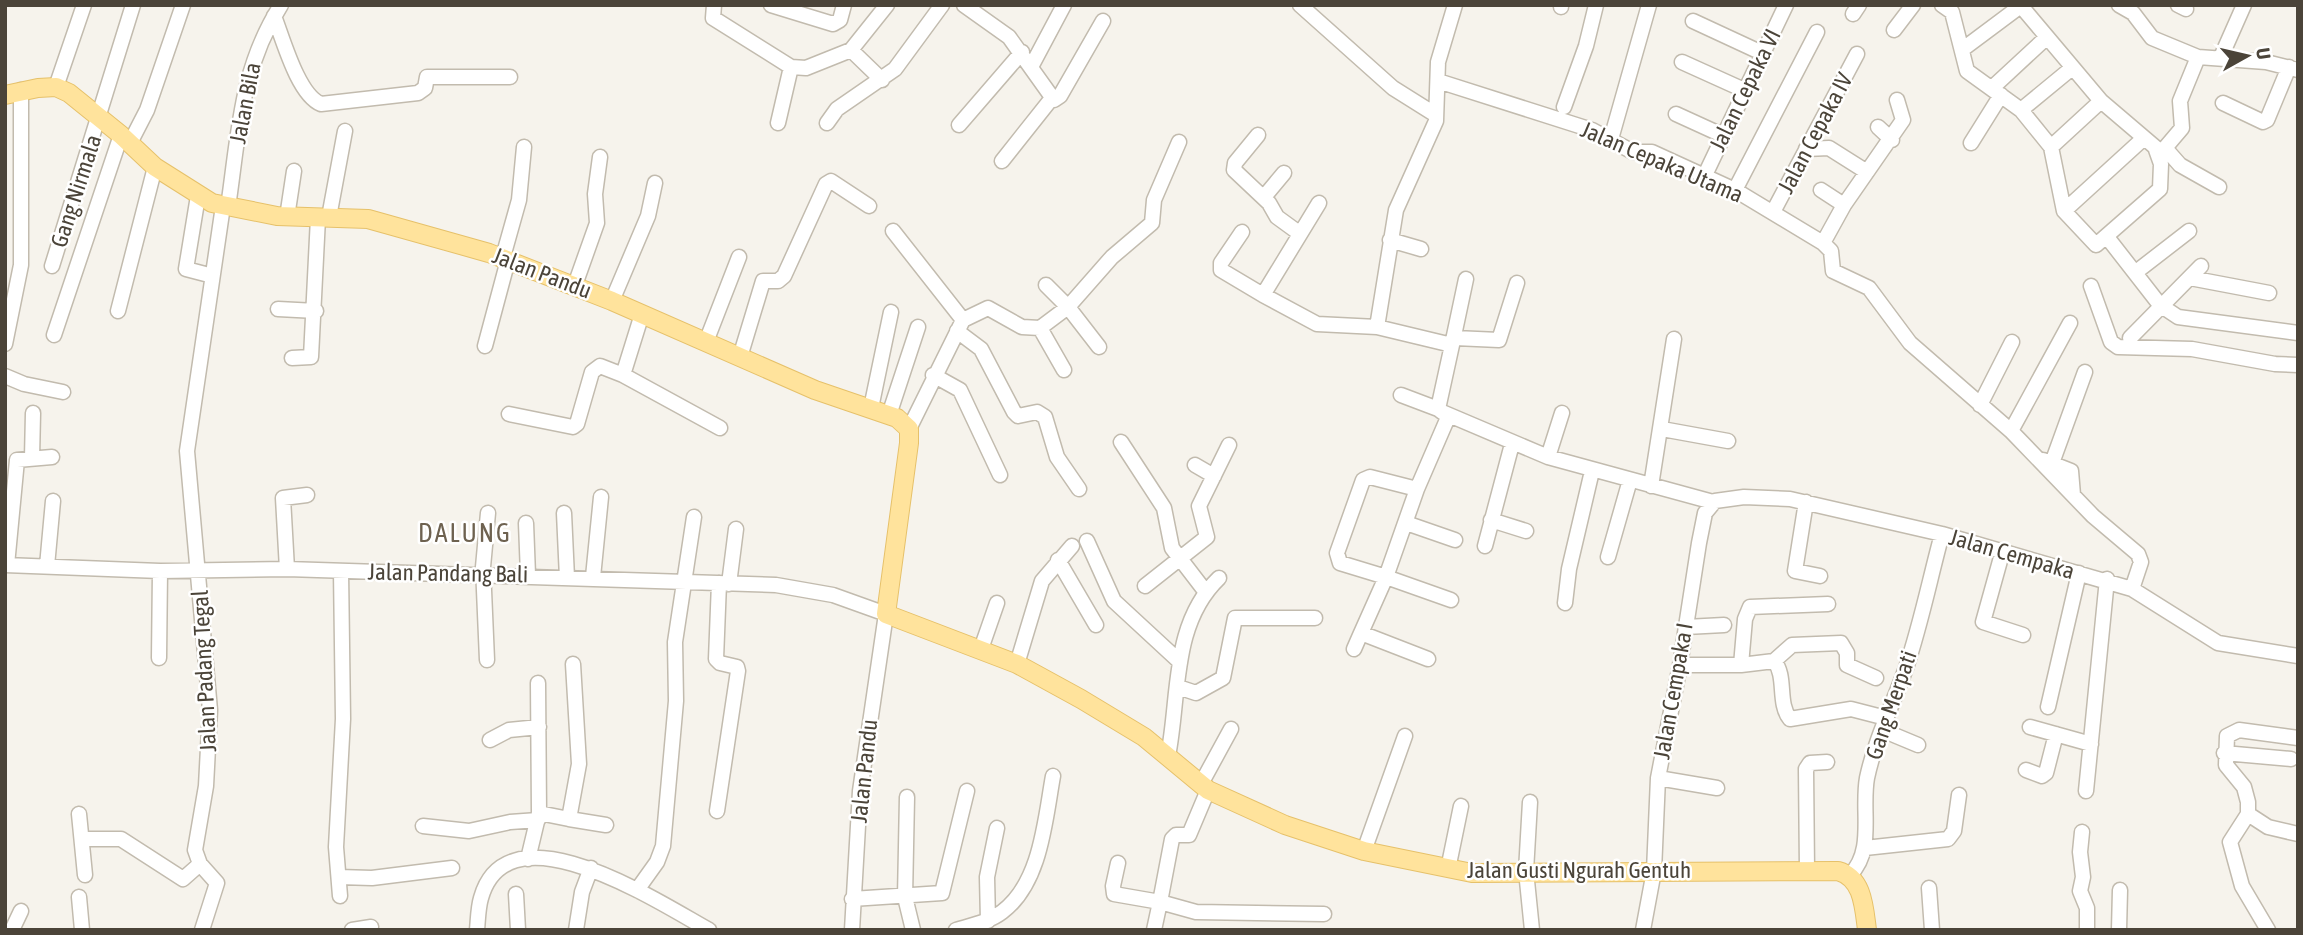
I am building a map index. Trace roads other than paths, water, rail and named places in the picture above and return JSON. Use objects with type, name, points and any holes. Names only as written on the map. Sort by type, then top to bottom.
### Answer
[{"type":"main road","points":[[13,92],[56,87]]},
{"type":"main road","name":"Jalan Pandu","points":[[56,87],[79,99],[155,167],[198,197],[226,206],[287,217],[368,219],[506,259],[575,285],[815,390],[904,422],[909,429],[888,615]]},
{"type":"main road","name":"Jalan Gusti Ngurah Gentuh","points":[[888,615],[1017,664],[1081,699],[1168,756],[1205,787],[1285,825],[1364,851],[1472,873],[1807,870],[1839,871],[1850,875]]},
{"type":"main road","points":[[1850,875],[1861,895],[1867,930]]},
{"type":"street","points":[[56,87],[84,5]]},
{"type":"street","name":"Gang Nirmala","points":[[52,266],[133,5]]},
{"type":"street","points":[[54,335],[125,139],[146,110],[183,5]]},
{"type":"street","points":[[714,5],[713,18],[791,67],[806,68],[851,50],[887,5]]},
{"type":"street","points":[[771,5],[803,10],[836,24],[844,5]]},
{"type":"street","points":[[827,123],[838,109],[882,80],[903,60],[942,5]]},
{"type":"street","points":[[1031,67],[1064,5]]},
{"type":"street","points":[[1300,5],[1393,88],[1437,115]]},
{"type":"street","points":[[1377,327],[1399,199],[1437,115],[1438,62],[1455,5]]},
{"type":"street","points":[[1564,107],[1587,46],[1596,5]]},
{"type":"street","points":[[1611,139],[1649,5]]},
{"type":"street","points":[[1894,30],[1913,5]]},
{"type":"street","points":[[2119,5],[2135,9],[2152,38],[2198,57],[2221,57],[2294,69],[2267,120],[2263,122],[2222,103]]},
{"type":"street","points":[[2221,57],[2244,5]]},
{"type":"street","points":[[1951,8],[1964,49],[1966,71],[2021,110],[2051,147],[2064,211],[2092,245],[2107,237],[2162,184],[2158,155],[2144,138],[2101,102],[2022,6],[1964,49]]},
{"type":"street","points":[[972,7],[1001,30],[1022,52],[1052,98]]},
{"type":"street","name":"Jalan Cepaka VI","points":[[1704,175],[1782,7]]},
{"type":"street","points":[[278,10],[303,86],[313,100],[321,104],[418,93],[425,88],[427,77],[510,77]]},
{"type":"street","name":"Jalan Bila","points":[[200,569],[187,470],[187,439],[250,68],[262,35],[278,10]]},
{"type":"street","points":[[1002,160],[1052,98],[1060,96],[1103,21]]},
{"type":"street","points":[[1693,21],[1762,52]]},
{"type":"street","points":[[1735,190],[1817,32]]},
{"type":"street","points":[[1972,143],[1996,92],[2047,37]]},
{"type":"street","points":[[851,50],[882,80]]},
{"type":"street","points":[[959,125],[1022,52]]},
{"type":"street","name":"Jalan Cepaka IV","points":[[1773,212],[1857,54]]},
{"type":"street","points":[[2198,57],[2180,101],[2182,128],[2165,149],[2180,165],[2219,187]]},
{"type":"street","points":[[1682,62],[1744,90]]},
{"type":"street","points":[[778,123],[791,67]]},
{"type":"street","points":[[2021,110],[2072,68]]},
{"type":"street","name":"Jalan Cepaka Utama","points":[[1438,80],[1555,117],[1611,139],[1633,152],[1652,152],[1735,190],[1823,243]]},
{"type":"street","points":[[5,344],[21,265],[13,92]]},
{"type":"street","points":[[1897,100],[1904,117],[1892,140],[1844,205],[1823,243],[1831,251],[1833,271],[1869,288],[1910,343],[2011,432],[2073,495],[2138,554],[2141,562],[2132,589]]},
{"type":"street","points":[[2051,147],[2101,102]]},
{"type":"street","points":[[1676,114],[1722,135]]},
{"type":"street","points":[[1878,127],[1892,140]]},
{"type":"street","points":[[292,358],[311,356],[324,217],[345,131]]},
{"type":"street","points":[[1258,135],[1234,166],[1235,172],[1264,197],[1277,217],[1299,233]]},
{"type":"street","points":[[2064,211],[2144,138]]},
{"type":"street","points":[[909,429],[933,374],[969,318],[994,310],[1022,327],[1040,328],[1068,307],[1112,257],[1152,223],[1154,200],[1179,142]]},
{"type":"street","points":[[485,346],[519,200],[524,147]]},
{"type":"street","points":[[1806,149],[1829,148],[1867,172]]},
{"type":"street","points":[[575,285],[597,223],[595,194],[600,157]]},
{"type":"street","points":[[118,310],[155,167]]},
{"type":"street","points":[[287,217],[294,171]]},
{"type":"street","points":[[1264,197],[1284,173]]},
{"type":"street","points":[[740,358],[762,282],[778,281],[784,276],[826,184],[831,180],[869,206]]},
{"type":"street","points":[[612,301],[648,216],[655,183]]},
{"type":"street","points":[[1821,190],[1844,205]]},
{"type":"street","points":[[198,197],[186,269],[209,275]]},
{"type":"street","points":[[1265,292],[1319,203]]},
{"type":"street","points":[[893,231],[969,318],[981,349],[1014,412],[1018,416],[1037,412],[1045,417],[1057,457],[1079,489]]},
{"type":"street","points":[[2136,272],[2189,231]]},
{"type":"street","points":[[1242,232],[1221,263],[1221,270],[1265,292],[1317,324],[1377,327],[1454,341],[1499,340],[1517,283]]},
{"type":"street","points":[[2107,237],[2160,305],[2188,320],[2298,333]]},
{"type":"street","points":[[1390,240],[1421,249]]},
{"type":"street","points":[[706,342],[739,257]]},
{"type":"street","points":[[2130,338],[2201,266]]},
{"type":"street","points":[[2190,278],[2269,293]]},
{"type":"street","points":[[1354,649],[1406,523],[1443,412],[1466,279]]},
{"type":"street","points":[[1046,285],[1068,307],[1098,347]]},
{"type":"street","points":[[2091,286],[2110,342],[2118,347],[2192,349],[2275,364],[2298,365]]},
{"type":"street","points":[[278,309],[316,311]]},
{"type":"street","points":[[871,408],[891,312]]},
{"type":"street","points":[[623,375],[642,314]]},
{"type":"street","points":[[2011,432],[2070,323]]},
{"type":"street","points":[[889,415],[918,327]]},
{"type":"street","points":[[1040,328],[1064,370]]},
{"type":"street","points":[[1651,486],[1674,339]]},
{"type":"street","points":[[1980,405],[2012,342]]},
{"type":"street","points":[[509,414],[573,427],[577,424],[594,369],[603,366],[720,428]]},
{"type":"street","points":[[2052,463],[2085,372]]},
{"type":"street","points":[[933,374],[960,390],[1000,474]]},
{"type":"street","points":[[5,376],[23,384],[63,391]]},
{"type":"street","name":"Jalan Cempaka","points":[[1401,396],[1512,444],[1592,471],[1651,486],[1709,508],[1764,497],[1806,502],[1942,534],[2107,579],[2132,589],[2218,643],[2298,656]]},
{"type":"street","points":[[32,458],[33,413]]},
{"type":"street","points":[[1548,457],[1562,413]]},
{"type":"street","points":[[1662,429],[1728,441]]},
{"type":"street","points":[[1121,442],[1164,508],[1170,542],[1180,560],[1205,591]]},
{"type":"street","points":[[1485,546],[1512,444]]},
{"type":"street","points":[[1145,586],[1207,537],[1198,510],[1229,445]]},
{"type":"street","points":[[6,565],[17,460],[52,457]]},
{"type":"street","points":[[2036,457],[2071,471],[2073,495]]},
{"type":"street","points":[[1195,465],[1214,475]]},
{"type":"street","points":[[1565,603],[1569,569],[1592,471]]},
{"type":"street","points":[[1417,489],[1370,477],[1363,480],[1337,553],[1342,565],[1386,576],[1451,600]]},
{"type":"street","points":[[1608,557],[1630,480]]},
{"type":"street","points":[[287,569],[283,499],[307,495]]},
{"type":"street","points":[[593,577],[601,497]]},
{"type":"street","points":[[47,566],[53,501]]},
{"type":"street","points":[[1806,502],[1795,571],[1820,576]]},
{"type":"street","name":"Jalan Cempaka I","points":[[1643,930],[1654,871],[1658,778],[1709,508]]},
{"type":"street","points":[[487,660],[484,576],[488,513]]},
{"type":"street","points":[[564,513],[567,578]]},
{"type":"street","points":[[637,890],[657,862],[663,846],[676,701],[674,652],[694,517]]},
{"type":"street","points":[[1491,520],[1526,531]]},
{"type":"street","points":[[526,523],[528,575]]},
{"type":"street","points":[[1406,523],[1455,540]]},
{"type":"street","points":[[717,811],[738,671],[737,667],[718,662],[716,656],[724,583],[736,529]]},
{"type":"street","name":"Gang Merpati","points":[[1850,875],[1861,863],[1865,848],[1867,781],[1884,724],[1906,666],[1942,534]]},
{"type":"street","points":[[1087,541],[1114,601],[1180,662]]},
{"type":"street","points":[[1017,664],[1042,581],[1072,546]]},
{"type":"street","points":[[2003,550],[1983,621],[2023,635]]},
{"type":"street","points":[[1058,560],[1096,625]]},
{"type":"street","name":"Jalan Pandang Bali","points":[[6,565],[160,571],[287,569],[528,575],[724,583],[803,588],[833,595],[888,615]]},
{"type":"street","name":"Jalan Padang Tegal","points":[[200,569],[211,710],[206,786],[195,850],[200,864],[215,879],[217,888],[202,930]]},
{"type":"street","points":[[159,658],[160,571]]},
{"type":"street","points":[[340,896],[336,847],[343,719],[341,571]]},
{"type":"street","points":[[2048,707],[2079,573]]},
{"type":"street","points":[[1168,756],[1180,662],[1191,616],[1205,591],[1219,578]]},
{"type":"street","points":[[2086,791],[2107,579]]},
{"type":"street","points":[[981,649],[997,603]]},
{"type":"street","points":[[1741,665],[1745,618],[1750,607],[1828,604]]},
{"type":"street","name":"Jalan Pandu","points":[[852,930],[852,899],[869,715],[888,615]]},
{"type":"street","points":[[1178,687],[1196,693],[1223,678],[1235,618],[1315,618]]},
{"type":"street","points":[[1686,627],[1724,625]]},
{"type":"street","points":[[1361,633],[1428,659]]},
{"type":"street","points":[[1680,665],[1741,665],[1774,661],[1792,645],[1841,643],[1847,653],[1847,665],[1876,678]]},
{"type":"street","points":[[1774,661],[1779,666],[1784,708],[1790,719],[1851,709],[1884,724],[1918,746]]},
{"type":"street","points":[[569,819],[579,764],[573,664]]},
{"type":"street","points":[[528,859],[538,817],[538,683]]},
{"type":"street","points":[[490,740],[509,730],[539,727]]},
{"type":"street","points":[[2030,727],[2091,744]]},
{"type":"street","points":[[1154,930],[1172,839],[1176,835],[1189,835],[1205,787],[1231,729]]},
{"type":"street","points":[[2268,930],[2242,886],[2230,842],[2248,814],[2247,795],[2226,765],[2224,753],[2227,736],[2231,731],[2298,738]]},
{"type":"street","points":[[2026,770],[2039,775],[2046,773],[2056,734]]},
{"type":"street","points":[[1364,851],[1405,736]]},
{"type":"street","points":[[2224,753],[2291,759]]},
{"type":"street","points":[[1807,870],[1806,769],[1810,763],[1827,762]]},
{"type":"street","points":[[956,930],[988,921],[1011,904],[1030,873],[1054,776]]},
{"type":"street","points":[[1658,778],[1717,788]]},
{"type":"street","points":[[852,899],[937,896],[944,891],[967,791]]},
{"type":"street","points":[[1865,848],[1948,839],[1954,831],[1959,795]]},
{"type":"street","points":[[907,797],[905,897],[913,930]]},
{"type":"street","points":[[1530,802],[1526,871],[1532,930]]},
{"type":"street","points":[[1448,869],[1461,806]]},
{"type":"street","points":[[79,814],[85,875]]},
{"type":"street","points":[[2248,814],[2268,827],[2298,834]]},
{"type":"street","points":[[423,825],[469,831],[538,817],[606,825]]},
{"type":"street","points":[[988,921],[987,877],[998,828]]},
{"type":"street","points":[[2082,832],[2080,852],[2083,877],[2080,891],[2087,908],[2087,930]]},
{"type":"street","points":[[82,839],[121,839],[183,879],[200,864]]},
{"type":"street","points":[[477,930],[480,899],[493,876],[508,864],[528,859],[566,862],[591,869],[637,890],[709,930]]},
{"type":"street","points":[[1118,863],[1114,894],[1196,912],[1324,914]]},
{"type":"street","points":[[339,877],[372,878],[452,868]]},
{"type":"street","points":[[576,930],[580,901],[591,869]]},
{"type":"street","points":[[1929,888],[1932,930]]},
{"type":"street","points":[[2119,930],[2120,890]]},
{"type":"street","points":[[516,894],[518,930]]},
{"type":"street","points":[[79,897],[82,930]]},
{"type":"street","points":[[12,930],[21,911]]},
{"type":"street","points":[[352,930],[371,927]]},
{"type":"district","name":"DALUNG","points":[[465,533]]}]
